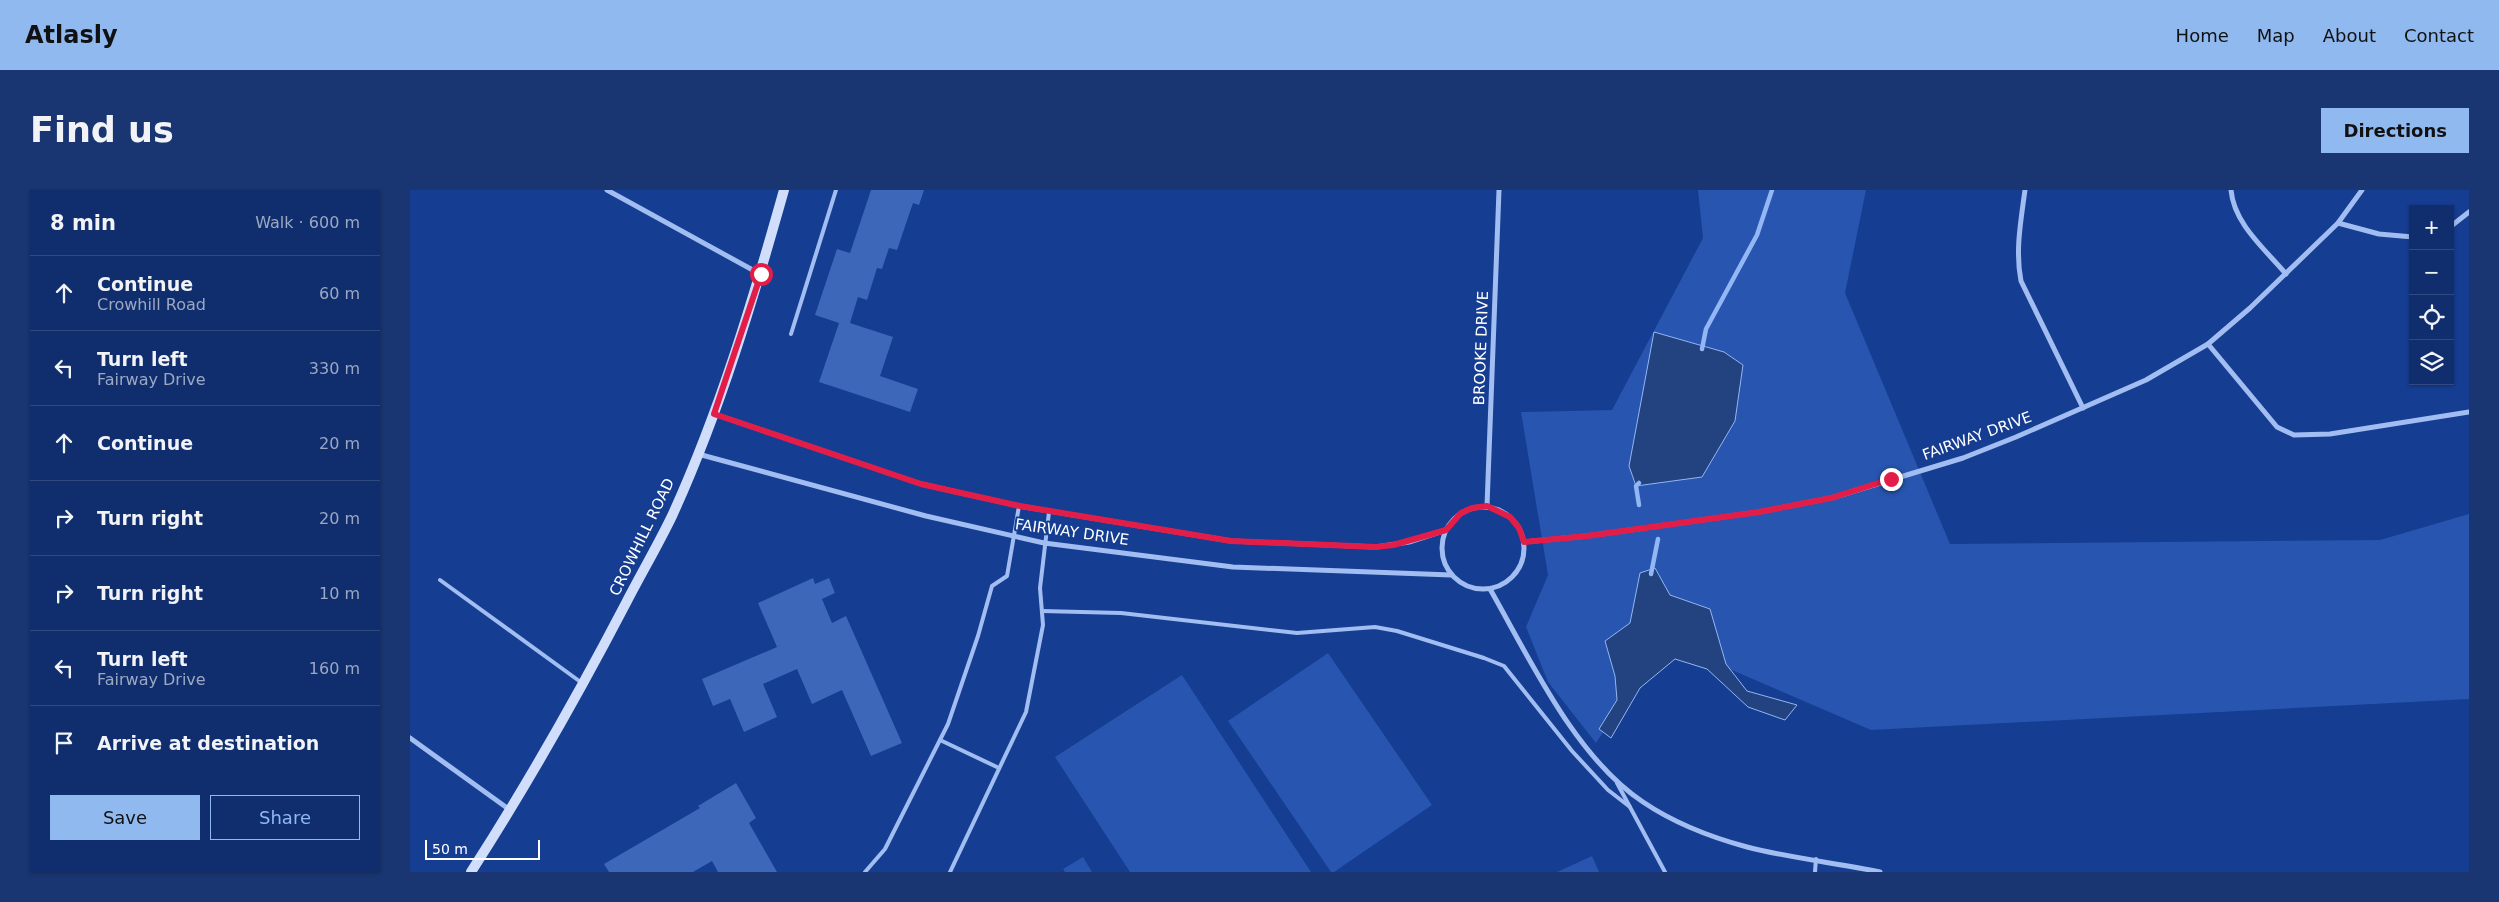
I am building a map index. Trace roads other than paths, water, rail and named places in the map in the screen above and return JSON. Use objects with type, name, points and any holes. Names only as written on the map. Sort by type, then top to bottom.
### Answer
[{"type":"street","points":[[607,190],[761,274]]},
{"type":"street","name":"CROWHILL ROAD","points":[[471,872],[511,810],[584,684],[671,516],[714,414],[761,274],[784,190]]},
{"type":"street","name":"BROOKE DRIVE","points":[[1487,506],[1499,190]]},
{"type":"street","points":[[2025,190],[2019,239],[2018,267],[2022,281],[2083,408]]},
{"type":"street","points":[[2231,190],[2233,204],[2238,216],[2286,274]]},
{"type":"street","name":"FAIRWAY DRIVE","points":[[1524,542],[1587,536],[1759,512],[1831,498],[1962,458],[2083,408],[2146,380],[2208,344],[2286,274],[2338,223],[2362,190]]},
{"type":"street","points":[[2454,224],[2469,212]]},
{"type":"street","points":[[2338,223],[2379,234],[2409,237]]},
{"type":"street","points":[[2208,344],[2276,427],[2294,435],[2330,434],[2469,412]]},
{"type":"street","name":"FAIRWAY DRIVE","points":[[714,414],[921,484],[1049,512],[1231,541],[1376,547],[1409,542],[1446,530]]},
{"type":"street","name":"FAIRWAY DRIVE","points":[[698,454],[926,516],[1044,543],[1233,567],[1451,575]]},
{"type":"street","points":[[1487,506],[1510,517],[1519,528],[1524,542],[1523,558],[1516,572],[1500,586],[1490,589],[1468,587],[1451,575],[1442,554],[1442,542],[1446,530],[1461,513],[1472,508],[1487,506]]},
{"type":"street","points":[[1490,589],[1562,715],[1613,776],[1642,802],[1678,823],[1744,846],[1880,872]]},
{"type":"street","points":[[410,738],[511,810]]},
{"type":"lane","points":[[791,334],[836,190]]},
{"type":"lane","points":[[865,872],[885,849],[948,724],[978,636],[992,586],[1008,576],[1020,506]]},
{"type":"lane","points":[[950,872],[1026,712],[1043,625],[1040,588],[1049,512]]},
{"type":"lane","points":[[440,580],[584,684]]},
{"type":"lane","points":[[1042,611],[1122,613],[1297,633],[1375,627],[1397,631],[1484,658],[1504,666],[1572,751],[1608,790],[1630,807]]},
{"type":"lane","points":[[940,740],[999,768]]},
{"type":"lane","points":[[1613,776],[1665,872]]},
{"type":"lane","points":[[1815,872],[1816,859]]},
{"type":"waterway","points":[[1702,349],[1706,329],[1757,235],[1772,190]]},
{"type":"waterway","points":[[1639,483],[1636,486],[1639,505]]},
{"type":"waterway","points":[[1651,574],[1658,539]]}]
